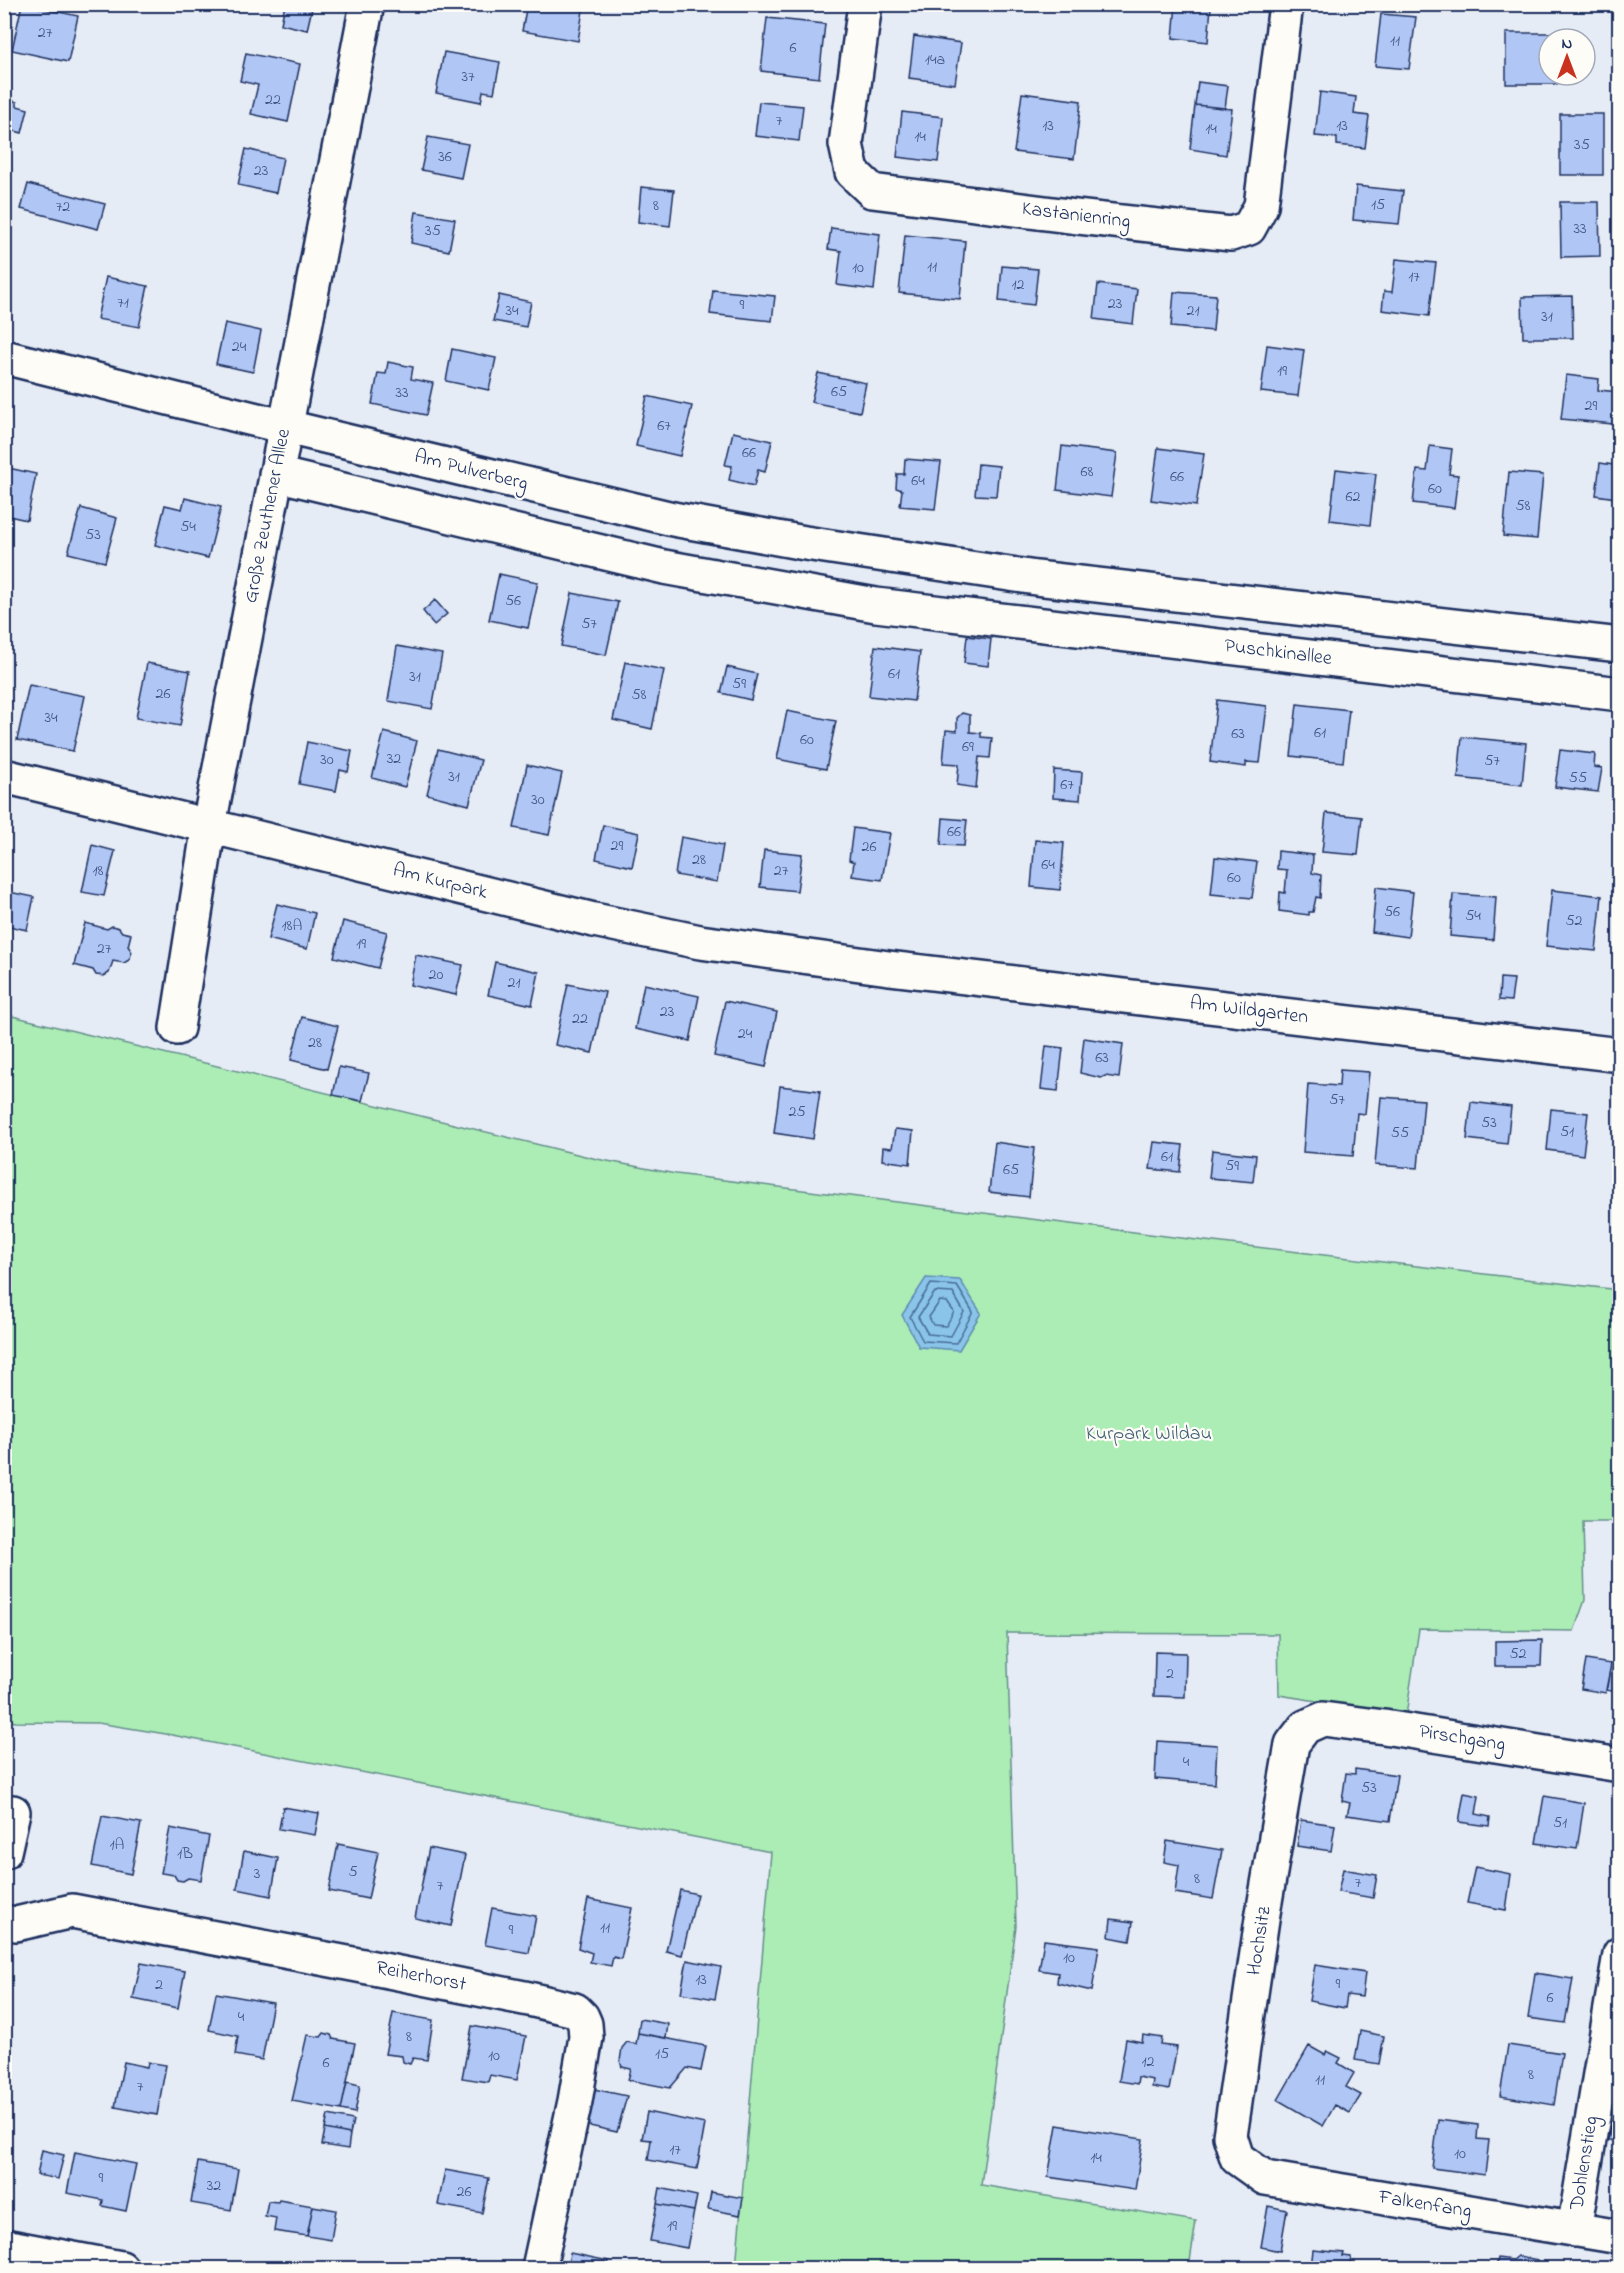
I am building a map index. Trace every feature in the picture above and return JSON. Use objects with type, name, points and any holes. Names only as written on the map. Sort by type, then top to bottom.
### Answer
[{"type":"street","name":"Große Zeuthener Allee","points":[[177,1028],[209,825],[367,4]]},
{"type":"street","name":"Kastanienring","points":[[865,4],[846,144],[852,172],[872,191],[1231,234],[1249,228],[1261,206],[1286,4]]},
{"type":"street","name":"Am Pulverberg","points":[[4,357],[673,519],[805,543],[1036,578],[1620,645]]},
{"type":"street","name":"Puschkinallee","points":[[276,474],[664,567],[842,599],[936,613],[1620,694]]},
{"type":"street","name":"Am Kurpark","points":[[4,776],[622,926],[721,945],[879,967]]},
{"type":"street","name":"Am Wildgarten","points":[[879,967],[1620,1055]]},
{"type":"street","name":"Pirschgang","points":[[1305,1727],[1323,1719],[1620,1765]]},
{"type":"street","name":"Hochsitz","points":[[1237,2158],[1230,2136],[1262,1919],[1292,1744],[1305,1727]]},
{"type":"street","points":[[4,1852],[13,1812]]},
{"type":"street","name":"Reiherhorst","points":[[4,1922],[16,1924],[72,1911],[529,1999],[575,2010],[585,2024],[586,2037],[575,2101],[539,2268]]},
{"type":"street","name":"Dohlenstieg","points":[[1574,2230],[1620,1954]]},
{"type":"street","name":"Falkenfang","points":[[1237,2158],[1264,2178],[1620,2237]]},
{"type":"street","points":[[4,2246],[121,2268]]},
{"type":"green space","name":"Kurpark Wildau","points":[[4,1014],[597,1159],[676,1174],[1197,1240],[1619,1290],[1619,1521],[1583,1521],[1585,1600],[1574,1631],[1419,1629],[1406,1715],[1279,1695],[1278,1634],[1007,1633],[1016,1926],[981,2185],[1196,2221],[1189,2268],[736,2268],[771,1852],[172,1735],[98,1723],[5,1720]]},
{"type":"water","points":[[926,1278],[960,1280],[981,1313],[959,1350],[919,1347],[902,1315]]},
{"type":"building","points":[[22,4],[78,16],[68,62],[12,50]]},
{"type":"building","points":[[285,4],[313,4],[307,30],[281,24]]},
{"type":"building","points":[[527,4],[584,4],[578,41],[522,31]]},
{"type":"building","points":[[1176,4],[1211,7],[1208,42],[1173,38]]},
{"type":"building","points":[[1381,14],[1416,17],[1409,69],[1375,66]]},
{"type":"building","points":[[767,18],[825,24],[819,78],[761,71]]},
{"type":"building","points":[[1506,33],[1537,33],[1537,84],[1506,84]]},
{"type":"building","points":[[914,36],[961,43],[955,84],[909,78]]},
{"type":"building","points":[[444,52],[500,62],[494,93],[483,91],[481,102],[436,93]]},
{"type":"building","points":[[246,53],[300,64],[288,122],[251,114],[258,85],[240,81]]},
{"type":"building","points":[[1198,82],[1228,86],[1225,108],[1195,105]]},
{"type":"building","points":[[1320,92],[1356,97],[1354,114],[1369,116],[1365,148],[1337,145],[1337,138],[1315,136]]},
{"type":"building","points":[[1022,93],[1081,101],[1074,159],[1014,152]]},
{"type":"building","points":[[4,98],[17,102],[17,106],[28,109],[22,133],[11,130],[9,135],[4,134]]},
{"type":"building","points":[[759,102],[803,106],[799,141],[755,136]]},
{"type":"building","points":[[1195,105],[1232,109],[1226,155],[1190,149]]},
{"type":"building","points":[[902,112],[943,117],[938,162],[897,157]]},
{"type":"building","points":[[1560,114],[1603,114],[1603,175],[1560,175]]},
{"type":"building","points":[[428,137],[468,144],[461,178],[421,170]]},
{"type":"building","points":[[246,149],[283,158],[276,193],[238,185]]},
{"type":"building","points":[[28,184],[105,204],[98,229],[21,209]]},
{"type":"building","points":[[1356,186],[1403,191],[1399,224],[1353,220]]},
{"type":"building","points":[[641,187],[674,190],[670,226],[638,222]]},
{"type":"building","points":[[1560,202],[1599,202],[1600,256],[1561,257]]},
{"type":"building","points":[[416,212],[455,219],[449,251],[411,243]]},
{"type":"building","points":[[831,228],[880,234],[874,290],[837,285],[841,251],[828,249]]},
{"type":"building","points":[[905,235],[965,241],[960,299],[899,293]]},
{"type":"building","points":[[1396,259],[1436,263],[1429,316],[1382,310],[1384,291],[1392,292]]},
{"type":"building","points":[[1002,266],[1038,269],[1034,305],[999,301]]},
{"type":"building","points":[[106,277],[148,286],[139,327],[97,319]]},
{"type":"building","points":[[1098,284],[1137,289],[1133,324],[1094,319]]},
{"type":"building","points":[[713,290],[775,296],[772,321],[710,314]]},
{"type":"building","points":[[1174,292],[1216,295],[1213,331],[1171,327]]},
{"type":"building","points":[[499,295],[531,302],[526,327],[493,321]]},
{"type":"building","points":[[1572,296],[1573,338],[1523,338],[1522,297]]},
{"type":"building","points":[[225,323],[261,331],[253,372],[216,364]]},
{"type":"building","points":[[1267,345],[1304,350],[1298,396],[1261,392]]},
{"type":"building","points":[[452,349],[496,358],[489,390],[446,381]]},
{"type":"building","points":[[388,362],[413,367],[411,379],[433,383],[426,415],[372,404],[378,373],[386,374]]},
{"type":"building","points":[[818,373],[866,383],[860,412],[811,402]]},
{"type":"building","points":[[1566,375],[1599,379],[1598,390],[1620,392],[1620,437],[1612,436],[1613,424],[1561,419]]},
{"type":"building","points":[[647,396],[692,406],[680,456],[636,446]]},
{"type":"building","points":[[733,432],[772,441],[765,472],[758,470],[754,486],[729,480],[732,466],[725,465]]},
{"type":"building","points":[[1062,446],[1117,453],[1111,497],[1057,490]]},
{"type":"building","points":[[1430,446],[1452,449],[1449,474],[1458,475],[1454,508],[1413,503],[1417,470],[1427,471]]},
{"type":"building","points":[[1158,448],[1204,454],[1196,506],[1151,500]]},
{"type":"building","points":[[905,459],[941,462],[935,509],[900,506],[902,490],[896,488],[897,474],[904,474]]},
{"type":"building","points":[[1600,463],[1620,466],[1620,522],[1613,521],[1616,498],[1596,495]]},
{"type":"building","points":[[978,464],[999,466],[996,496],[975,495]]},
{"type":"building","points":[[4,467],[36,474],[27,520],[4,515]]},
{"type":"building","points":[[1336,469],[1376,474],[1370,525],[1330,520]]},
{"type":"building","points":[[1509,472],[1543,475],[1537,539],[1503,536]]},
{"type":"building","points":[[185,498],[221,507],[208,558],[155,545],[165,505],[182,509]]},
{"type":"building","points":[[81,508],[117,518],[105,562],[68,553]]},
{"type":"building","points":[[499,574],[538,582],[528,628],[489,620]]},
{"type":"building","points":[[572,593],[618,602],[606,655],[561,646]]},
{"type":"building","points":[[435,600],[447,614],[434,625],[423,611]]},
{"type":"building","points":[[967,636],[991,639],[988,666],[964,663]]},
{"type":"building","points":[[397,646],[442,654],[432,709],[388,701]]},
{"type":"building","points":[[875,646],[920,652],[914,701],[869,696]]},
{"type":"building","points":[[625,662],[664,670],[652,729],[613,720]]},
{"type":"building","points":[[147,663],[190,671],[180,726],[136,718]]},
{"type":"building","points":[[727,667],[757,674],[751,700],[721,693]]},
{"type":"building","points":[[29,685],[85,696],[73,751],[17,740]]},
{"type":"building","points":[[1217,700],[1267,706],[1260,763],[1246,762],[1246,767],[1210,762]]},
{"type":"building","points":[[1297,704],[1349,710],[1343,762],[1291,756]]},
{"type":"building","points":[[787,711],[836,721],[826,769],[777,759]]},
{"type":"building","points":[[962,713],[970,715],[970,732],[981,733],[981,737],[992,738],[990,758],[979,757],[976,788],[957,785],[959,764],[943,763],[946,730],[957,731],[957,718]]},
{"type":"building","points":[[384,732],[417,741],[405,787],[372,778]]},
{"type":"building","points":[[1462,737],[1526,743],[1522,785],[1458,778]]},
{"type":"building","points":[[307,742],[352,751],[348,772],[340,770],[336,791],[299,784]]},
{"type":"building","points":[[438,749],[481,760],[469,805],[427,794]]},
{"type":"building","points":[[1560,750],[1595,754],[1594,767],[1602,768],[1598,792],[1555,787]]},
{"type":"building","points":[[527,765],[562,773],[549,835],[514,828]]},
{"type":"building","points":[[1054,770],[1082,772],[1080,800],[1053,798]]},
{"type":"building","points":[[1326,813],[1362,817],[1358,855],[1322,852]]},
{"type":"building","points":[[943,818],[967,820],[964,846],[941,845]]},
{"type":"building","points":[[603,825],[639,833],[632,867],[596,859]]},
{"type":"building","points":[[853,828],[890,833],[882,880],[852,876],[854,862],[849,860]]},
{"type":"building","points":[[681,837],[723,845],[717,882],[675,875]]},
{"type":"building","points":[[1035,840],[1064,843],[1060,890],[1031,887]]},
{"type":"building","points":[[92,845],[115,851],[104,896],[82,892]]},
{"type":"building","points":[[764,850],[802,854],[797,891],[760,887]]},
{"type":"building","points":[[1278,851],[1313,855],[1312,873],[1321,875],[1320,898],[1316,897],[1313,912],[1309,912],[1309,915],[1279,911],[1280,892],[1285,893],[1287,870],[1277,869]]},
{"type":"building","points":[[1215,857],[1257,862],[1252,898],[1211,894]]},
{"type":"building","points":[[1376,887],[1413,892],[1408,937],[1372,932]]},
{"type":"building","points":[[1552,890],[1602,896],[1596,951],[1546,946]]},
{"type":"building","points":[[4,891],[34,897],[27,930],[4,925]]},
{"type":"building","points":[[1453,894],[1496,897],[1493,940],[1450,936]]},
{"type":"building","points":[[277,904],[315,913],[307,949],[268,939]]},
{"type":"building","points":[[343,921],[387,932],[378,968],[334,957]]},
{"type":"building","points":[[85,923],[107,929],[112,926],[131,934],[128,946],[132,952],[129,960],[124,963],[113,961],[109,973],[104,976],[96,975],[93,970],[74,965]]},
{"type":"building","points":[[416,955],[463,965],[456,995],[410,985]]},
{"type":"building","points":[[495,962],[539,972],[532,1005],[488,995]]},
{"type":"building","points":[[1500,978],[1514,979],[1511,1001],[1499,1000]]},
{"type":"building","points":[[568,984],[605,992],[592,1053],[555,1045]]},
{"type":"building","points":[[644,984],[699,996],[690,1041],[635,1029]]},
{"type":"building","points":[[725,1001],[777,1012],[766,1067],[714,1056]]},
{"type":"building","points":[[302,1017],[338,1026],[327,1069],[291,1060]]},
{"type":"building","points":[[1084,1038],[1123,1044],[1119,1078],[1105,1076],[1101,1078],[1080,1073]]},
{"type":"building","points":[[1046,1046],[1063,1048],[1058,1091],[1041,1089]]},
{"type":"building","points":[[339,1067],[369,1073],[362,1101],[333,1095]]},
{"type":"building","points":[[1340,1070],[1369,1072],[1365,1114],[1357,1113],[1353,1156],[1303,1152],[1308,1084],[1339,1086]]},
{"type":"building","points":[[780,1086],[820,1091],[813,1139],[774,1133]]},
{"type":"building","points":[[1381,1097],[1424,1100],[1418,1168],[1375,1165]]},
{"type":"building","points":[[1471,1102],[1511,1107],[1507,1144],[1467,1139]]},
{"type":"building","points":[[1551,1109],[1588,1113],[1583,1155],[1547,1150]]},
{"type":"building","points":[[895,1129],[913,1131],[910,1164],[882,1160],[883,1147],[892,1148]]},
{"type":"building","points":[[995,1142],[1034,1148],[1029,1197],[989,1192]]},
{"type":"building","points":[[1154,1142],[1183,1145],[1180,1172],[1150,1169]]},
{"type":"building","points":[[1212,1150],[1256,1155],[1253,1182],[1209,1178]]},
{"type":"building","points":[[1542,1640],[1541,1666],[1495,1666],[1495,1641]]},
{"type":"building","points":[[1155,1652],[1186,1653],[1185,1697],[1154,1696]]},
{"type":"building","points":[[1586,1660],[1611,1664],[1606,1693],[1581,1689]]},
{"type":"building","points":[[1611,1664],[1620,1665],[1620,1704],[1616,1703],[1618,1692],[1606,1690]]},
{"type":"building","points":[[1157,1741],[1217,1745],[1215,1784],[1155,1779]]},
{"type":"building","points":[[1355,1769],[1397,1775],[1390,1821],[1347,1815],[1350,1803],[1342,1801],[1346,1773],[1355,1774]]},
{"type":"building","points":[[1464,1793],[1479,1796],[1476,1814],[1490,1817],[1489,1826],[1459,1822]]},
{"type":"building","points":[[1544,1796],[1584,1803],[1577,1849],[1536,1843]]},
{"type":"building","points":[[283,1807],[319,1813],[315,1835],[279,1829]]},
{"type":"building","points":[[102,1816],[141,1823],[131,1874],[92,1866]]},
{"type":"building","points":[[1301,1820],[1335,1825],[1331,1851],[1297,1846]]},
{"type":"building","points":[[170,1828],[209,1836],[201,1880],[188,1878],[183,1881],[177,1880],[174,1875],[161,1873]]},
{"type":"building","points":[[1167,1841],[1222,1850],[1213,1899],[1175,1893],[1179,1865],[1164,1862]]},
{"type":"building","points":[[338,1844],[378,1852],[368,1899],[329,1891]]},
{"type":"building","points":[[429,1848],[465,1855],[451,1926],[415,1918]]},
{"type":"building","points":[[244,1851],[278,1858],[271,1896],[237,1889]]},
{"type":"building","points":[[1475,1867],[1511,1874],[1506,1910],[1467,1903]]},
{"type":"building","points":[[1343,1869],[1377,1875],[1373,1898],[1338,1892]]},
{"type":"building","points":[[680,1890],[697,1894],[682,1955],[666,1951]]},
{"type":"building","points":[[588,1899],[632,1908],[621,1959],[613,1957],[611,1966],[590,1962],[592,1953],[578,1948]]},
{"type":"building","points":[[492,1908],[536,1916],[529,1953],[485,1945]]},
{"type":"building","points":[[1111,1919],[1133,1922],[1130,1941],[1109,1937]]},
{"type":"building","points":[[1044,1940],[1099,1947],[1092,1991],[1057,1983],[1058,1973],[1039,1970]]},
{"type":"building","points":[[687,1960],[721,1967],[715,1999],[681,1993]]},
{"type":"building","points":[[141,1963],[185,1971],[178,2008],[133,1999]]},
{"type":"building","points":[[1315,1965],[1365,1973],[1362,1997],[1347,1995],[1345,2008],[1309,2001]]},
{"type":"building","points":[[1535,1973],[1573,1979],[1565,2023],[1528,2018]]},
{"type":"building","points":[[216,1993],[273,2003],[262,2060],[235,2055],[238,2036],[209,2030]]},
{"type":"building","points":[[393,2013],[433,2020],[427,2060],[413,2058],[410,2064],[403,2062],[402,2056],[385,2054]]},
{"type":"building","points":[[640,2019],[668,2024],[666,2038],[638,2033]]},
{"type":"building","points":[[472,2026],[526,2036],[517,2080],[490,2075],[488,2082],[462,2078]]},
{"type":"building","points":[[1360,2031],[1384,2036],[1379,2064],[1355,2060]]},
{"type":"building","points":[[324,2033],[331,2035],[333,2039],[355,2043],[341,2110],[292,2101],[307,2035],[321,2037]]},
{"type":"building","points":[[638,2033],[706,2046],[701,2071],[687,2068],[670,2088],[628,2080],[631,2069],[622,2067],[620,2061],[622,2048],[627,2042],[636,2044]]},
{"type":"building","points":[[1143,2035],[1162,2038],[1161,2045],[1177,2047],[1169,2090],[1152,2087],[1153,2080],[1138,2077],[1137,2084],[1119,2081],[1126,2039],[1142,2042]]},
{"type":"building","points":[[1508,2045],[1562,2053],[1554,2105],[1500,2096]]},
{"type":"building","points":[[1309,2046],[1325,2055],[1327,2051],[1341,2058],[1338,2063],[1354,2073],[1346,2087],[1361,2095],[1350,2113],[1335,2105],[1323,2126],[1278,2100]]},
{"type":"building","points":[[124,2062],[147,2067],[148,2062],[166,2065],[157,2115],[115,2107]]},
{"type":"building","points":[[347,2082],[360,2085],[355,2113],[341,2110]]},
{"type":"building","points":[[594,2089],[627,2096],[617,2132],[585,2125]]},
{"type":"building","points":[[647,2112],[705,2124],[697,2169],[648,2160],[651,2140],[642,2139]]},
{"type":"building","points":[[328,2115],[353,2120],[350,2134],[325,2129]]},
{"type":"building","points":[[1438,2120],[1478,2125],[1477,2139],[1489,2140],[1485,2175],[1432,2168]]},
{"type":"building","points":[[1057,2125],[1143,2139],[1135,2190],[1048,2177]]},
{"type":"building","points":[[1611,2125],[1620,2126],[1620,2143],[1608,2141]]},
{"type":"building","points":[[325,2129],[350,2134],[348,2149],[322,2145]]},
{"type":"building","points":[[42,2150],[64,2155],[58,2179],[37,2175]]},
{"type":"building","points":[[75,2152],[136,2164],[126,2211],[102,2206],[103,2200],[67,2193]]},
{"type":"building","points":[[198,2162],[238,2169],[231,2210],[191,2203]]},
{"type":"building","points":[[445,2170],[489,2178],[482,2213],[438,2205]]},
{"type":"building","points":[[660,2188],[697,2196],[694,2211],[657,2204]]},
{"type":"building","points":[[711,2192],[743,2198],[740,2215],[708,2209]]},
{"type":"building","points":[[279,2200],[313,2206],[307,2236],[274,2231],[276,2218],[265,2216],[268,2201],[278,2202]]},
{"type":"building","points":[[657,2204],[694,2211],[687,2248],[650,2241]]},
{"type":"building","points":[[313,2206],[336,2210],[331,2240],[307,2236]]},
{"type":"building","points":[[1268,2206],[1287,2210],[1280,2251],[1261,2247]]},
{"type":"building","points":[[1313,2250],[1344,2253],[1343,2256],[1351,2257],[1349,2268],[1311,2268]]},
{"type":"building","points":[[570,2253],[609,2261],[607,2268],[583,2268],[568,2265]]},
{"type":"building","points":[[1518,2256],[1537,2260],[1540,2265],[1555,2268],[1496,2268],[1498,2258],[1513,2260]]}]
